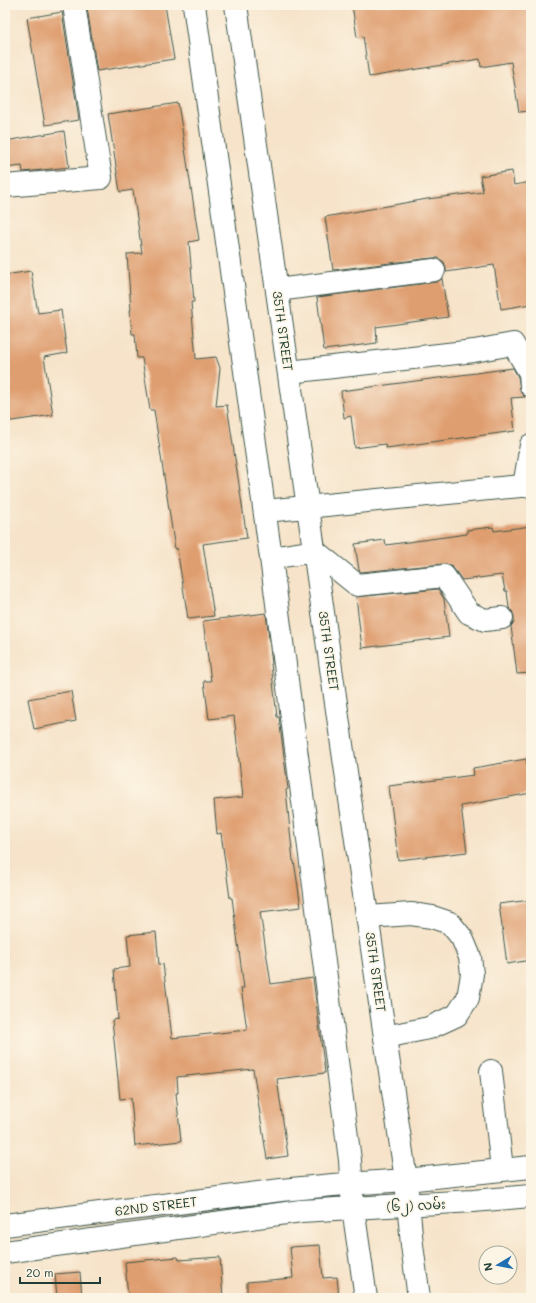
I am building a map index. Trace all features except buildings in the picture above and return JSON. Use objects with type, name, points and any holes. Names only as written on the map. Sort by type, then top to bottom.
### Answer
[{"type":"main road","points":[[5,186],[101,178],[74,5]]},
{"type":"main road","points":[[194,5],[271,558],[349,1152],[353,1208],[366,1298]]},
{"type":"main road","name":"35TH STREET","points":[[236,5],[406,1180],[419,1298]]},
{"type":"main road","points":[[277,290],[434,270]]},
{"type":"main road","points":[[289,372],[474,351],[513,344],[530,373],[531,386]]},
{"type":"main road","points":[[264,511],[527,486],[531,445]]},
{"type":"main road","points":[[271,558],[315,551],[358,585],[444,576],[469,613],[484,620],[502,618]]},
{"type":"main road","points":[[368,917],[411,914],[432,917],[450,923],[462,938],[470,957],[472,974],[468,998],[457,1015],[429,1028],[385,1037]]},
{"type":"main road","points":[[491,1071],[502,1169]]},
{"type":"main road","name":"(၆၂) လမ်း","points":[[306,1188],[406,1180],[531,1167]]},
{"type":"main road","name":"62ND STREET","points":[[5,1225],[306,1188]]},
{"type":"main road","name":"(၆၂) လမ်း","points":[[301,1211],[531,1196]]},
{"type":"main road","name":"62ND STREET","points":[[5,1252],[301,1211]]}]
